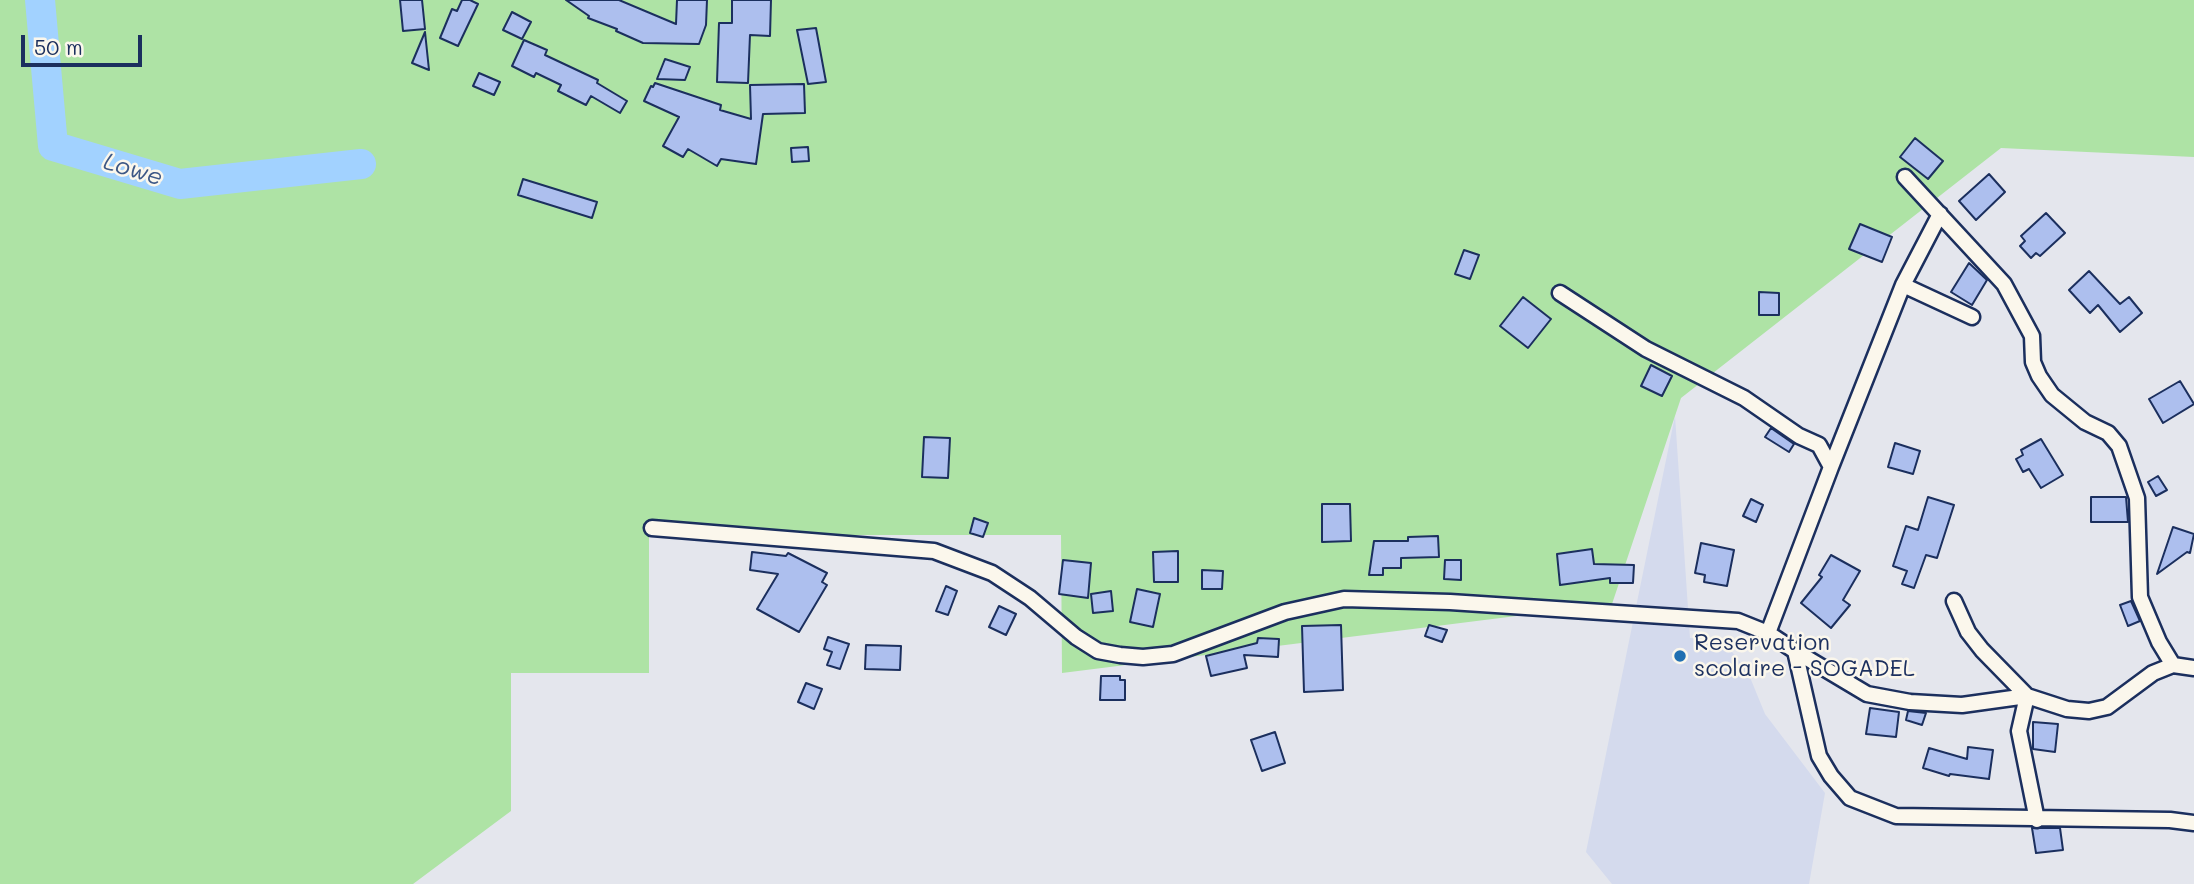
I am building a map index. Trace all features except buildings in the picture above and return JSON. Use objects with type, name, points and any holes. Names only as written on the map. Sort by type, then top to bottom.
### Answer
[{"type":"street","points":[[1905,177],[2004,284],[2032,335],[2033,362],[2052,395],[2085,422],[2108,433],[2123,454],[2137,498],[2140,597],[2159,642],[2174,665]]},
{"type":"street","points":[[1768,633],[1903,285],[1940,214]]},
{"type":"street","points":[[1903,285],[1972,317]]},
{"type":"street","points":[[1560,293],[1646,349],[1744,398],[1799,436],[1819,445],[1831,467]]},
{"type":"street","points":[[652,528],[934,551],[992,573],[1030,598],[1076,637],[1098,651],[1120,655],[1143,657],[1172,654],[1285,612],[1344,599],[1450,602],[1738,621],[1768,633],[1867,694],[1910,702],[1962,705],[2027,696],[2067,709],[2098,710],[2153,673],[2174,665],[2194,668]]},
{"type":"street","points":[[1954,601],[1968,632],[2027,696]]},
{"type":"street","points":[[1795,651],[1819,756],[1831,776],[1850,797],[1896,816],[2170,820],[2194,823]]},
{"type":"street","points":[[2027,696],[2019,731],[2038,820]]},
{"type":"shaded area","name":"Reservation scolaire - SOGADEL","points":[[1675,416],[1690,638],[1723,641],[1747,670],[1765,714],[1825,793],[1809,884],[1612,884],[1586,852]]},
{"type":"green space","points":[[0,0],[2194,0],[2194,157],[2001,148],[1681,398],[1612,604],[1062,673],[1061,535],[649,535],[649,673],[511,673],[511,811],[413,884],[0,884]]},
{"type":"waterway","name":"Lowe","points":[[40,0],[53,146],[180,184],[361,164]]},
{"type":"place","name":"Reservation scolaire - SOGADEL","points":[[1680,656]]}]
